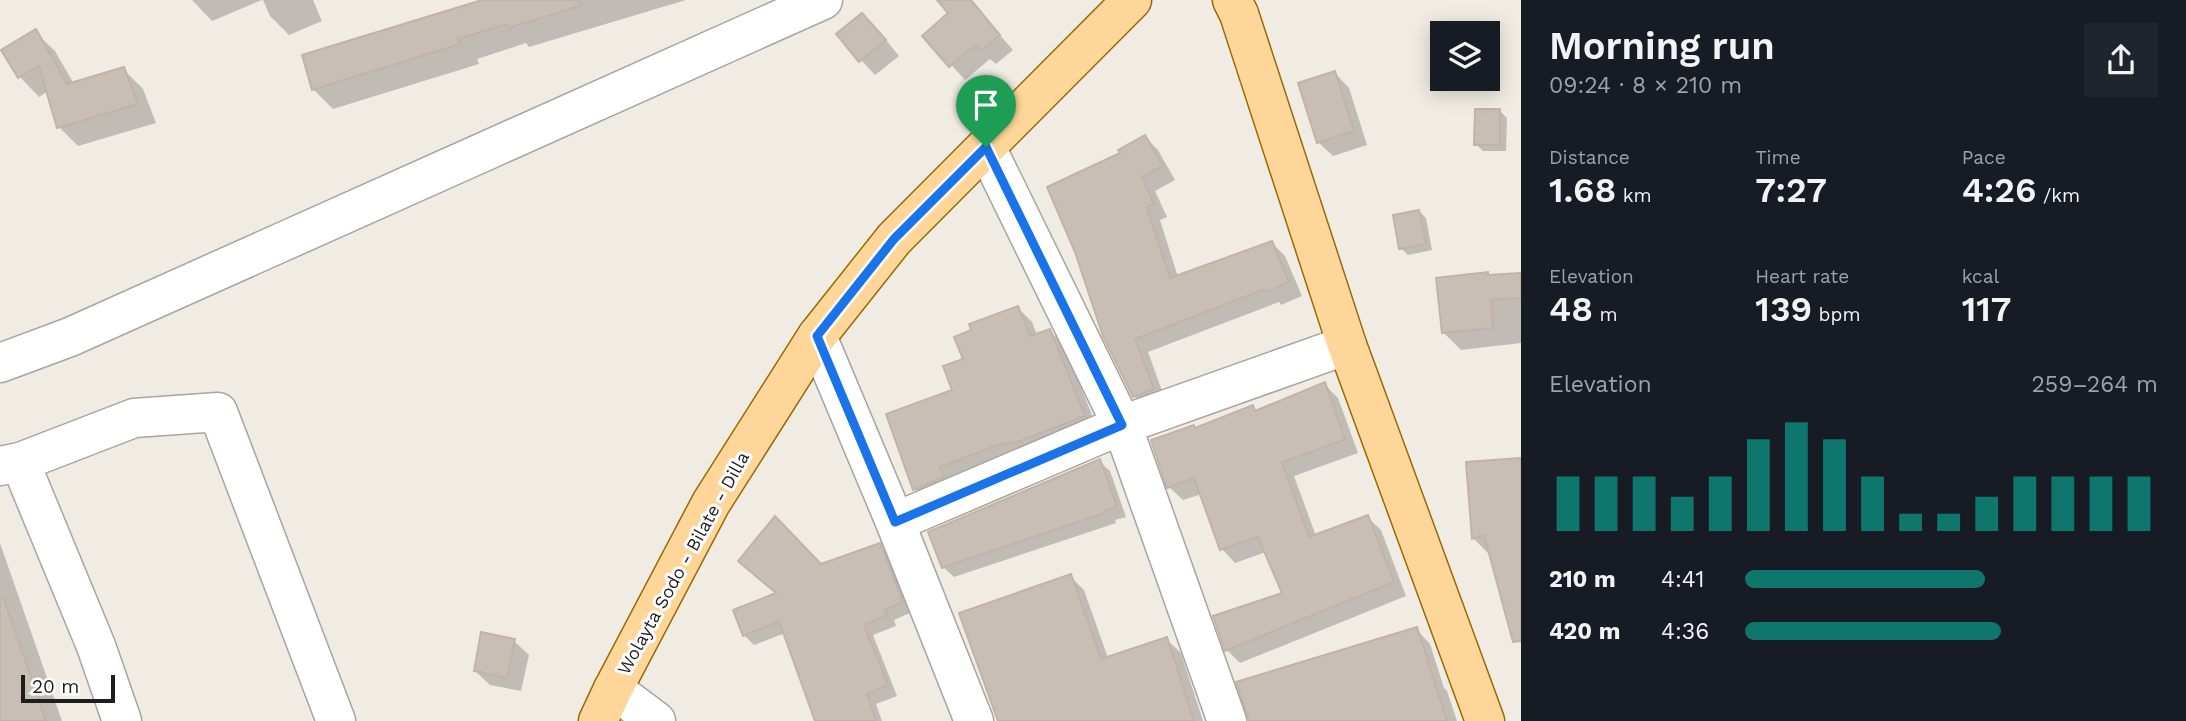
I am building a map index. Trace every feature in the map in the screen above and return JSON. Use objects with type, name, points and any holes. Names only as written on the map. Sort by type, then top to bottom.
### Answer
[{"type":"main road","name":"Wolayta Sodo - Bilate - Dilla","points":[[598,711],[711,503],[817,336],[894,239],[1132,0]]},
{"type":"main road","points":[[1232,0],[1347,345],[1485,721]]},
{"type":"street","points":[[0,363],[83,331],[823,0]]},
{"type":"street","points":[[986,147],[1122,425],[1227,721]]},
{"type":"street","points":[[817,336],[974,721]]},
{"type":"street","points":[[895,522],[1122,425],[1347,345]]},
{"type":"street","points":[[122,721],[96,646],[10,464],[134,418],[218,412],[336,721]]},
{"type":"street","points":[[598,711],[656,721]]},
{"type":"building","points":[[482,0],[579,0],[580,6],[508,28],[507,24],[458,39],[460,44],[312,90],[302,55]]},
{"type":"building","points":[[937,0],[971,0],[1000,35],[981,51],[975,45],[949,67],[922,36],[948,13]]},
{"type":"building","points":[[862,13],[886,40],[859,62],[836,34]]},
{"type":"building","points":[[36,29],[67,84],[124,67],[138,104],[57,128],[39,66],[18,78],[1,50]]},
{"type":"building","points":[[1335,71],[1354,131],[1317,143],[1298,83]]},
{"type":"building","points":[[1475,109],[1500,109],[1500,145],[1474,145]]},
{"type":"building","points":[[1145,135],[1163,166],[1142,177],[1154,204],[1147,207],[1170,278],[1272,241],[1289,282],[1135,339],[1154,389],[1133,397],[1103,336],[1075,252],[1047,187],[1120,153],[1118,150]]},
{"type":"building","points":[[1419,210],[1426,244],[1399,249],[1393,215]]},
{"type":"building","points":[[1488,272],[1488,275],[1521,273],[1521,298],[1491,300],[1493,328],[1442,333],[1436,278]]},
{"type":"building","points":[[1018,306],[1030,336],[1050,329],[1085,416],[940,467],[944,477],[913,490],[886,414],[952,390],[943,366],[963,359],[954,337],[971,330],[969,324]]},
{"type":"building","points":[[1325,382],[1345,440],[1282,462],[1309,537],[1368,515],[1394,582],[1225,651],[1213,616],[1282,593],[1258,537],[1220,550],[1194,478],[1167,488],[1151,440],[1194,425],[1195,428],[1253,405],[1255,411]]},
{"type":"building","points":[[1521,458],[1521,641],[1513,642],[1484,535],[1472,539],[1466,462]]},
{"type":"building","points":[[1100,459],[1117,506],[1106,510],[1107,512],[942,568],[928,532]]},
{"type":"building","points":[[775,516],[821,564],[880,543],[903,602],[885,610],[887,615],[864,625],[888,685],[867,694],[876,721],[815,721],[779,621],[743,636],[733,610],[776,593],[738,561]]},
{"type":"building","points":[[1071,574],[1101,659],[1167,637],[1194,721],[998,721],[959,613]]},
{"type":"building","points":[[0,599],[4,599],[46,721],[0,721]]},
{"type":"building","points":[[1417,627],[1447,721],[1249,721],[1236,682]]},
{"type":"building","points":[[481,632],[515,639],[507,678],[474,671]]},
{"type":"route","points":[[986,147],[1122,425],[895,522],[817,336],[894,239],[986,147]]}]
